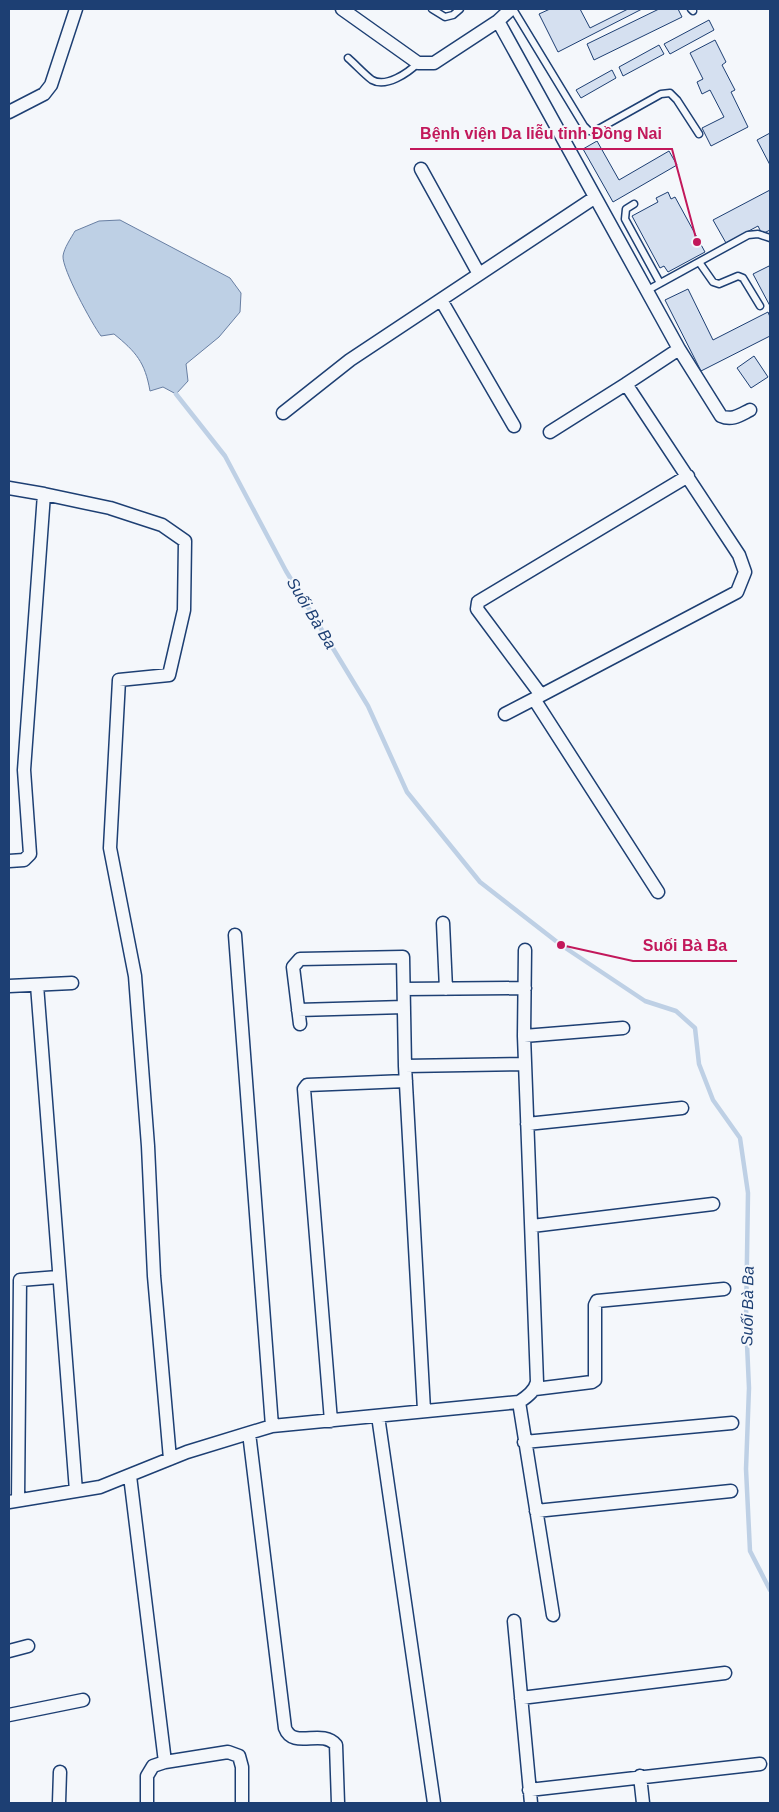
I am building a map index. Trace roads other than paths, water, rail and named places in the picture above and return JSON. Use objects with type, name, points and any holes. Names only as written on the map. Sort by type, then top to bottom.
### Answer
[{"type":"street","points":[[9,112],[44,94],[51,86],[76,9]]},
{"type":"street","points":[[342,9],[418,63],[434,63],[498,21],[512,9]]},
{"type":"street","points":[[498,21],[678,349],[721,416],[726,419],[734,418],[750,410]]},
{"type":"street","points":[[421,169],[479,274]]},
{"type":"street","points":[[283,413],[350,360],[594,198]]},
{"type":"street","points":[[441,300],[514,426]]},
{"type":"street","points":[[550,432],[678,349]]},
{"type":"street","points":[[505,714],[737,592],[745,572],[739,554],[626,384]]},
{"type":"street","points":[[658,892],[538,697],[477,609],[478,602],[688,476]]},
{"type":"street","points":[[9,488],[110,508],[162,525],[185,541],[184,610],[169,675],[119,680],[110,848],[135,976],[148,1146],[154,1276],[170,1458]]},
{"type":"street","points":[[9,861],[24,860],[30,854],[24,770],[44,494]]},
{"type":"street","points":[[443,923],[446,988]]},
{"type":"street","points":[[234,935],[272,1426]]},
{"type":"street","points":[[525,950],[524,1036],[537,1382],[535,1389]]},
{"type":"street","points":[[300,1024],[293,967],[300,959],[400,955],[404,960],[406,1081],[424,1410]]},
{"type":"street","points":[[9,986],[72,983]]},
{"type":"street","points":[[37,985],[58,1277],[76,1491]]},
{"type":"street","points":[[404,989],[525,988]]},
{"type":"street","points":[[298,1010],[404,1007]]},
{"type":"street","points":[[524,1036],[623,1028]]},
{"type":"street","points":[[406,1066],[525,1064]]},
{"type":"street","points":[[331,1421],[304,1089],[307,1085],[406,1081]]},
{"type":"street","points":[[527,1124],[682,1108]]},
{"type":"street","points":[[532,1226],[713,1204]]},
{"type":"street","points":[[58,1277],[14,1281],[14,1501],[100,1487],[170,1458],[272,1426],[519,1402],[535,1389],[592,1382],[595,1380],[595,1305],[597,1301],[724,1289]]},
{"type":"street","points":[[519,1402],[553,1615]]},
{"type":"street","points":[[378,1416],[434,1803]]},
{"type":"street","points":[[524,1442],[732,1423]]},
{"type":"street","points":[[249,1433],[285,1728],[287,1735],[293,1739],[321,1737],[331,1739],[336,1745],[338,1803]]},
{"type":"street","points":[[130,1476],[165,1762]]},
{"type":"street","points":[[536,1511],[731,1492]]},
{"type":"street","points":[[514,1621],[530,1797],[640,1776],[760,1764]]},
{"type":"street","points":[[9,1650],[28,1646]]},
{"type":"street","points":[[521,1698],[725,1673]]},
{"type":"street","points":[[9,1715],[83,1700]]},
{"type":"street","points":[[147,1803],[147,1776],[153,1766],[165,1762],[228,1752],[239,1756],[242,1767],[242,1803]]},
{"type":"street","points":[[59,1803],[60,1772]]},
{"type":"street","points":[[640,1776],[643,1803]]},
{"type":"lane","points":[[432,9],[445,17],[454,15],[460,9]]},
{"type":"lane","points":[[512,9],[584,126],[589,131],[595,131],[661,94],[670,93],[677,100],[699,134]]},
{"type":"lane","points":[[348,58],[373,80],[382,82],[409,72],[418,63]]},
{"type":"lane","points":[[634,204],[626,209],[625,220],[660,283]]},
{"type":"lane","points":[[646,291],[748,235],[758,234],[770,238]]},
{"type":"lane","points":[[699,262],[713,282],[719,284],[738,276],[743,278],[760,306]]},
{"type":"water","points":[[120,220],[230,278],[241,293],[240,312],[219,337],[186,364],[188,381],[176,394],[163,387],[150,391],[145,372],[134,352],[114,334],[101,336],[78,296],[64,263],[63,256],[65,250],[75,231],[99,221]]},
{"type":"waterway","name":"Suối Bà Ba","points":[[176,394],[225,456],[286,571],[368,706],[407,792],[480,882],[561,945],[645,1001],[676,1011],[695,1028],[699,1064],[713,1100],[740,1138],[748,1193],[746,1322],[749,1388],[746,1469],[750,1551],[770,1590]]},
{"type":"place","name":"Bệnh viện Da liễu tỉnh Đồng Nai","points":[[697,242]]},
{"type":"place","name":"Suối Bà Ba","points":[[561,945]]}]
